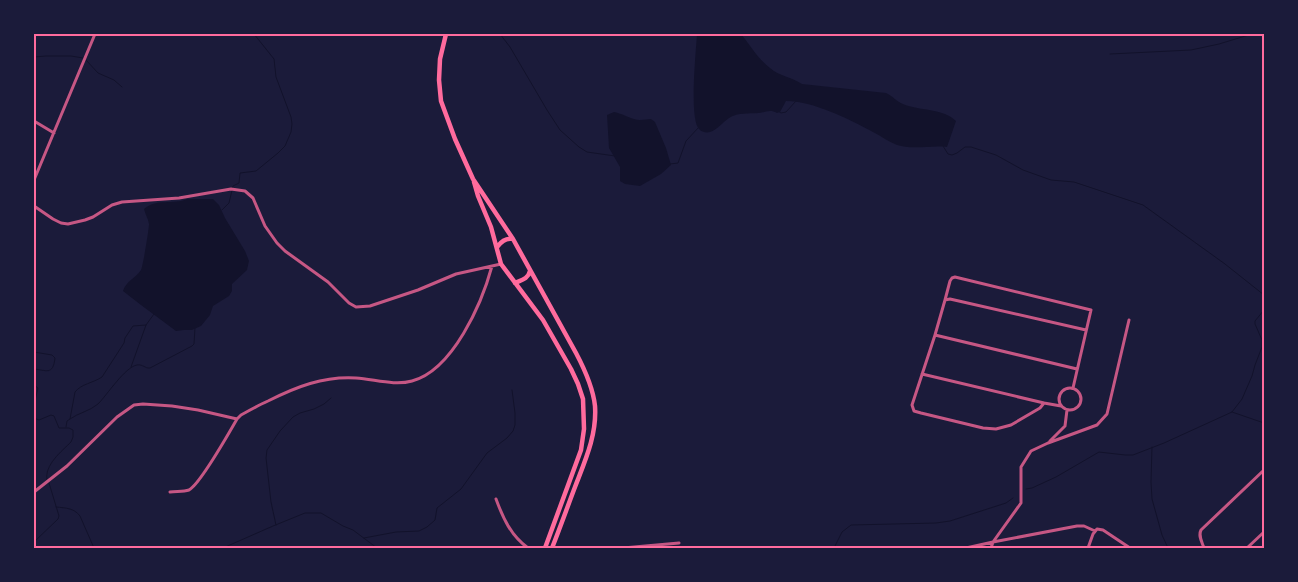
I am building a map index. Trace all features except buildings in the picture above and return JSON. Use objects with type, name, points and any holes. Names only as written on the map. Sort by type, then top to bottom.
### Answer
[{"type":"main road","points":[[446,34],[440,66],[441,101],[491,226],[501,264],[555,339],[575,377],[583,399],[584,429],[581,450],[545,548]]},
{"type":"main road","points":[[473,179],[513,239],[586,372],[592,391],[594,427],[590,446],[552,548]]},
{"type":"main road","points":[[497,247],[503,241],[513,239]]},
{"type":"main road","points":[[515,283],[527,278],[530,270]]},
{"type":"street","points":[[34,180],[95,34]]},
{"type":"street","points":[[34,121],[54,133]]},
{"type":"street","points":[[34,206],[53,219],[68,224],[85,220],[112,205],[122,202],[179,198],[231,189],[245,191],[253,198],[265,226],[277,243],[328,282],[349,303],[360,307],[370,306],[402,296],[466,271],[501,264]]},
{"type":"street","points":[[170,492],[185,491],[194,486],[237,419],[246,412],[288,391],[323,379],[344,377],[403,383],[413,381],[427,374],[442,361],[460,339],[479,302],[492,266]]},
{"type":"street","points":[[1044,403],[1040,408],[1011,425],[996,429],[983,428],[914,411],[912,405],[952,278],[955,277],[1091,310],[1073,388]]},
{"type":"street","points":[[946,300],[956,299],[1086,330]]},
{"type":"street","points":[[991,548],[993,542],[1021,503],[1021,467],[1031,451],[1097,425],[1107,414],[1129,320]]},
{"type":"street","points":[[935,335],[1077,369]]},
{"type":"street","points":[[922,374],[1061,406],[1068,410],[1074,410],[1080,405],[1081,395],[1073,388],[1066,388],[1060,393],[1059,400],[1061,406]]},
{"type":"street","points":[[34,492],[67,466],[117,417],[134,405],[172,406],[237,419]]},
{"type":"street","points":[[1048,443],[1066,426],[1068,410]]},
{"type":"street","points":[[1204,548],[1200,537],[1201,530],[1264,470]]},
{"type":"street","points":[[496,499],[506,524],[528,548]]},
{"type":"street","points":[[966,548],[1077,526],[1084,526],[1095,531],[1103,530],[1130,548]]},
{"type":"street","points":[[1088,548],[1095,531]]},
{"type":"street","points":[[1247,548],[1264,532]]},
{"type":"street","points":[[623,548],[653,547],[679,543]]},
{"type":"shaded area","points":[[697,34],[741,34],[770,68],[802,84],[886,93],[903,104],[951,117],[956,121],[947,147],[909,147],[897,145],[819,107],[786,101],[780,112],[770,111],[736,115],[729,118],[713,131],[703,132],[699,129],[694,112]]},
{"type":"shaded area","points":[[614,112],[636,120],[651,119],[655,122],[666,148],[671,165],[661,174],[640,186],[625,184],[620,181],[620,167],[609,148],[607,115]]},
{"type":"shaded area","points":[[187,199],[213,199],[219,205],[249,261],[247,270],[232,284],[232,291],[229,296],[213,306],[210,315],[201,326],[192,330],[176,331],[123,291],[142,267],[149,224],[144,209],[154,204]]},
{"type":"waterway","points":[[222,210],[229,203],[233,186],[239,183],[240,173],[256,171],[285,146],[291,132],[291,117],[276,77],[274,59],[254,34]]},
{"type":"waterway","points":[[500,34],[510,47],[560,130],[587,152],[615,156]]},
{"type":"waterway","points":[[1110,54],[1191,50],[1252,34]]},
{"type":"waterway","points":[[34,57],[71,56],[83,58],[98,73],[114,80],[122,87]]},
{"type":"waterway","points":[[778,111],[781,113],[786,112],[796,101]]},
{"type":"waterway","points":[[670,164],[678,163],[686,141],[699,127]]},
{"type":"waterway","points":[[943,146],[948,154],[952,155],[965,147],[971,147],[996,155],[1023,170],[1051,180],[1074,182],[1143,205],[1225,264],[1264,295]]},
{"type":"waterway","points":[[1026,489],[1056,477],[1099,452],[1133,455],[1232,412],[1242,399],[1262,347],[1262,340],[1255,321],[1264,310]]},
{"type":"waterway","points":[[131,367],[146,325],[154,314]]},
{"type":"waterway","points":[[66,427],[67,421],[70,419],[75,392],[80,387],[102,377],[133,326],[146,325]]},
{"type":"waterway","points":[[70,419],[98,404],[132,367],[141,365],[150,368],[192,346],[194,344],[195,328]]},
{"type":"waterway","points":[[34,352],[52,355],[55,358],[51,370],[34,369]]},
{"type":"waterway","points":[[34,385],[38,388],[34,405]]},
{"type":"waterway","points":[[364,538],[396,532],[419,531],[435,520],[437,508],[461,489],[487,453],[513,431],[515,413],[512,390]]},
{"type":"waterway","points":[[276,525],[271,502],[266,458],[267,450],[280,431],[293,417],[314,409],[331,398]]},
{"type":"waterway","points":[[1232,412],[1264,423]]},
{"type":"waterway","points":[[34,418],[39,420],[51,415],[54,416],[59,428],[73,430],[71,442],[48,469],[47,480]]},
{"type":"waterway","points":[[1152,447],[1152,499],[1162,535],[1168,548]]},
{"type":"waterway","points":[[34,542],[59,516],[49,483]]},
{"type":"waterway","points":[[834,548],[842,532],[851,525],[950,521],[1006,503],[1013,498]]},
{"type":"waterway","points":[[56,507],[70,509],[78,513],[94,548]]},
{"type":"waterway","points":[[223,548],[305,513],[321,513],[353,530],[377,548]]}]
